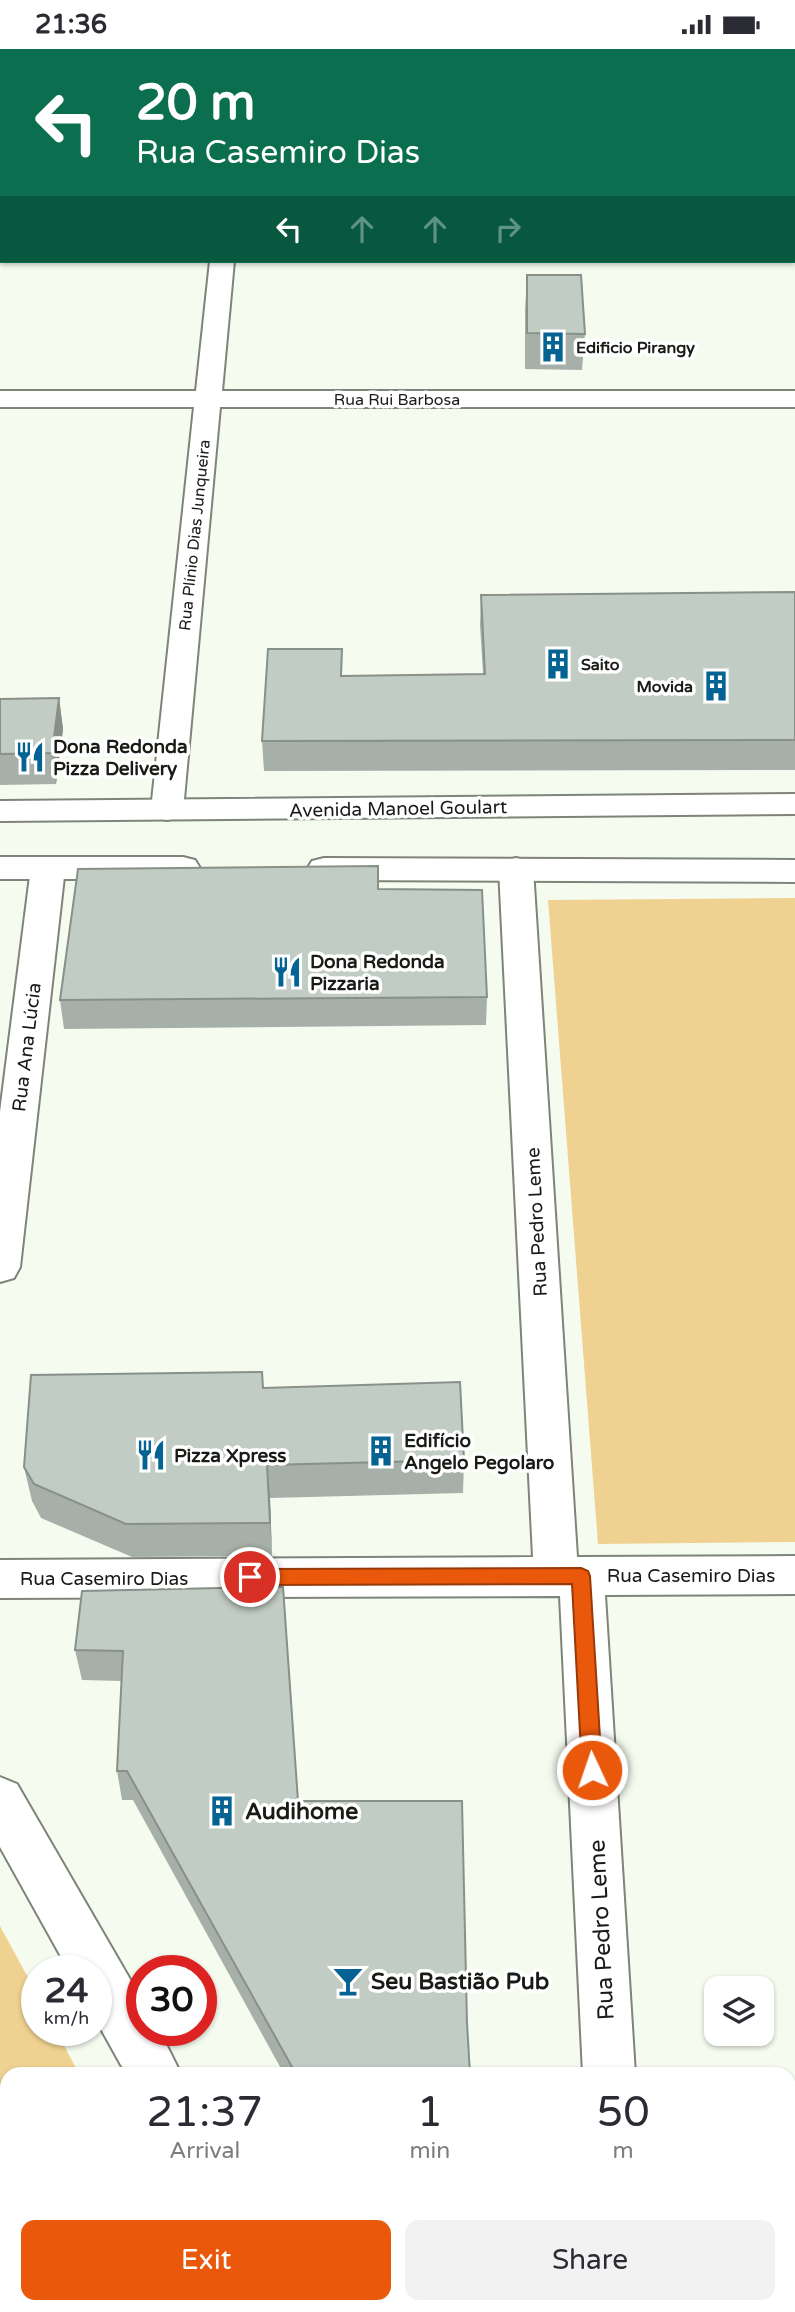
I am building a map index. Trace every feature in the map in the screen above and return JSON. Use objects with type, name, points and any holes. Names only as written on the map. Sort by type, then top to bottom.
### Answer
[{"type":"street","name":"Rua Plínio Dias Junqueira","points":[[167,810],[222,263]]},
{"type":"street","name":"Rua Rui Barbosa","points":[[0,399],[795,399]]},
{"type":"street","name":"Avenida Manoel Goulart","points":[[0,811],[795,804]]},
{"type":"street","points":[[0,868],[213,869]]},
{"type":"street","name":"Rua Ana Lúcia","points":[[0,1267],[48,868]]},
{"type":"street","points":[[296,869],[795,871]]},
{"type":"street","name":"Rua Pedro Leme","points":[[516,869],[608,2067]]},
{"type":"street","name":"Rua Casemiro Dias","points":[[0,1579],[795,1575]]},
{"type":"street","points":[[0,1800],[151,2067]]},
{"type":"shaded area","points":[[795,898],[795,1542],[598,1544],[548,900]]},
{"type":"shaded area","points":[[0,1926],[21,1965],[21,2046],[64,2046],[75,2067],[0,2067]]},
{"type":"building","points":[[527,275],[581,275],[585,334],[527,333]]},
{"type":"building","points":[[795,592],[795,740],[262,741],[268,649],[342,649],[341,676],[485,674],[481,595]]},
{"type":"building","points":[[59,698],[52,753],[0,754],[0,699]]},
{"type":"building","points":[[378,866],[378,889],[482,890],[487,997],[60,1000],[78,869]]},
{"type":"building","points":[[262,1372],[263,1388],[460,1382],[464,1460],[267,1465],[270,1523],[126,1524],[34,1484],[24,1467],[31,1375]]},
{"type":"building","points":[[230,1569],[272,1569],[273,1587],[283,1587],[298,1801],[462,1801],[470,2067],[292,2067],[127,1771],[117,1771],[123,1651],[75,1650],[82,1591],[272,1587]]},
{"type":"place","name":"Edificio Pirangy","points":[[553,347]]},
{"type":"place","name":"Saito","points":[[558,664]]},
{"type":"place","name":"Movida","points":[[716,686]]},
{"type":"place","name":"Dona Redonda Pizza Delivery","points":[[30,757]]},
{"type":"place","name":"Dona Redonda Pizzaria","points":[[287,972]]},
{"type":"place","name":"Edifício Angelo Pegolaro","points":[[381,1451]]},
{"type":"place","name":"Pizza Xpress","points":[[151,1455]]},
{"type":"place","name":"Audihome","points":[[222,1811]]},
{"type":"place","name":"Seu Bastião Pub","points":[[348,1981]]},
{"type":"route","points":[[250,1577],[581,1576],[592,1770]]}]
